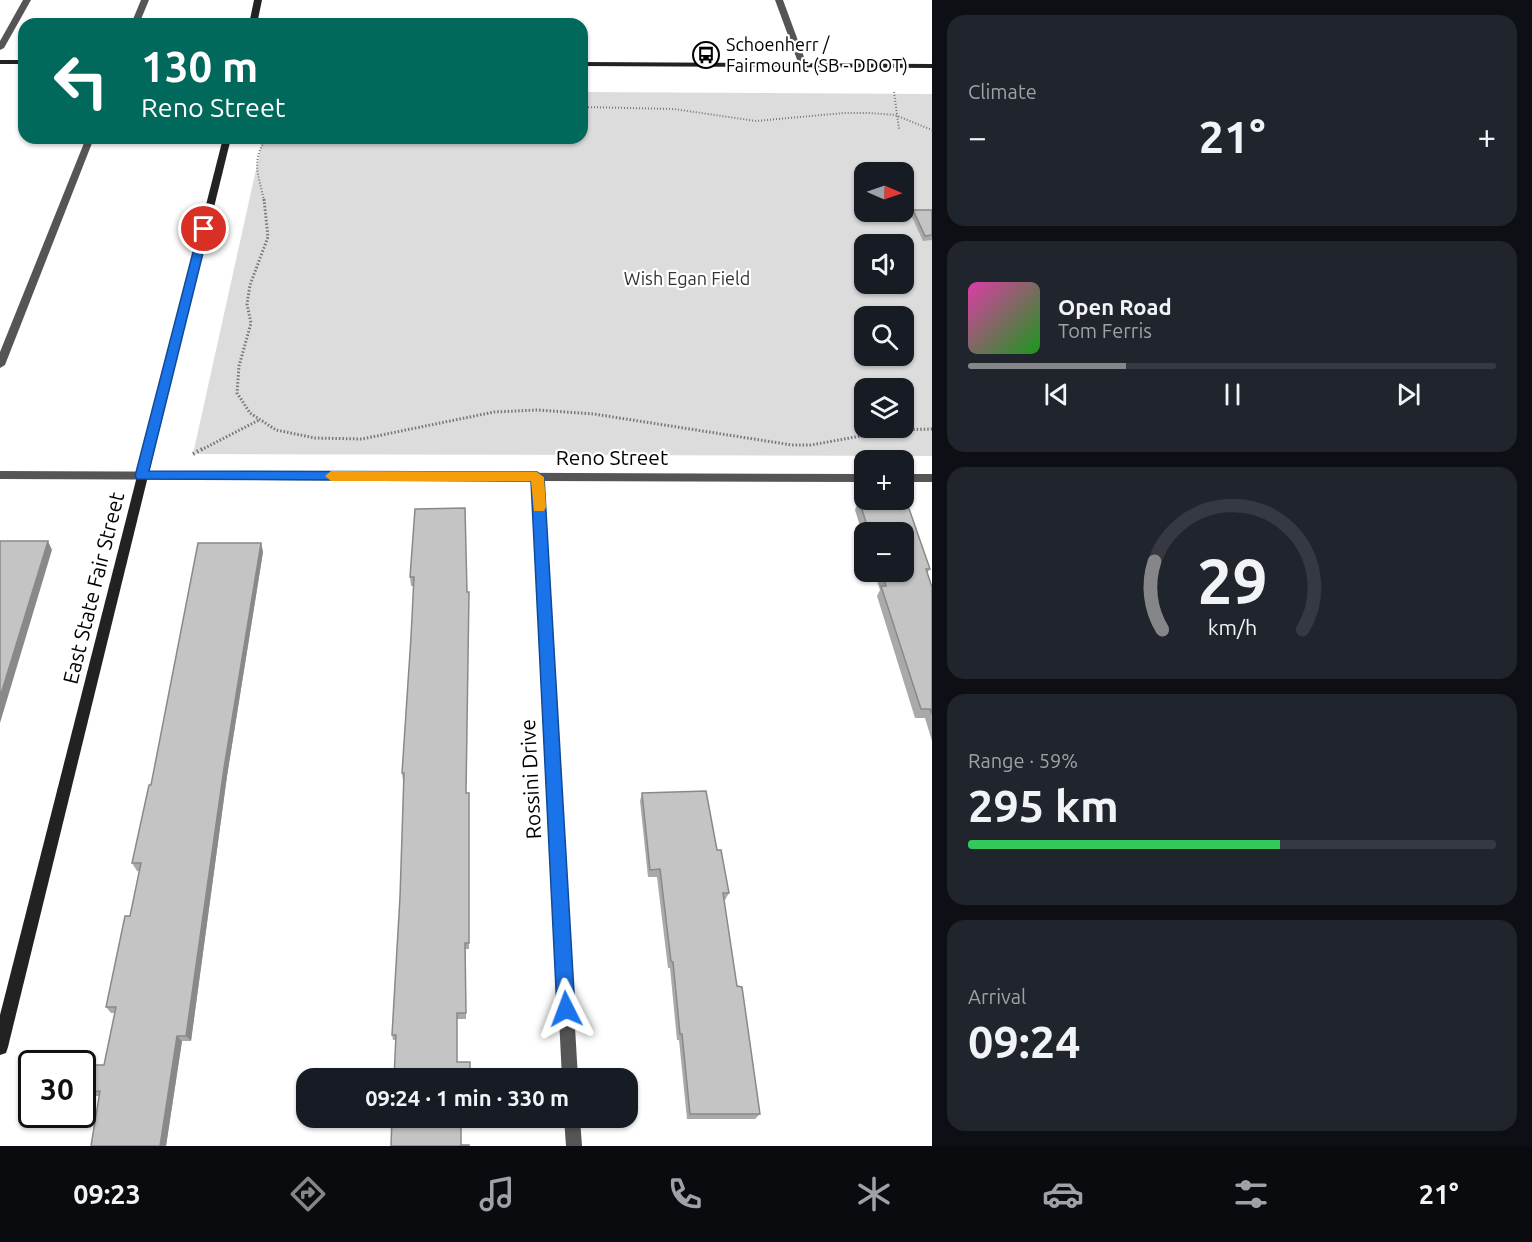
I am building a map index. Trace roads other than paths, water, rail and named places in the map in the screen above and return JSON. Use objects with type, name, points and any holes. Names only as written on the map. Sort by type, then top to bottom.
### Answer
[{"type":"street","points":[[0,48],[27,0]]},
{"type":"street","points":[[138,18],[145,0]]},
{"type":"street","points":[[254,18],[258,0]]},
{"type":"street","points":[[778,0],[803,65]]},
{"type":"street","points":[[0,62],[18,62]]},
{"type":"street","points":[[588,64],[932,66]]},
{"type":"street","points":[[0,365],[88,144]]},
{"type":"street","name":"East State Fair Street","points":[[0,1047],[225,144]]},
{"type":"street","name":"Reno Street","points":[[0,475],[854,478]]},
{"type":"street","name":"Rossini Drive","points":[[537,477],[569,1068]]},
{"type":"street","points":[[914,478],[932,478]]},
{"type":"street","points":[[573,1128],[574,1146]]},
{"type":"place","name":"Schoenherr / Fairmount (SB - DDOT)","points":[[706,55]]},
{"type":"park label","name":"Wish Egan Field","points":[[687,279]]}]
